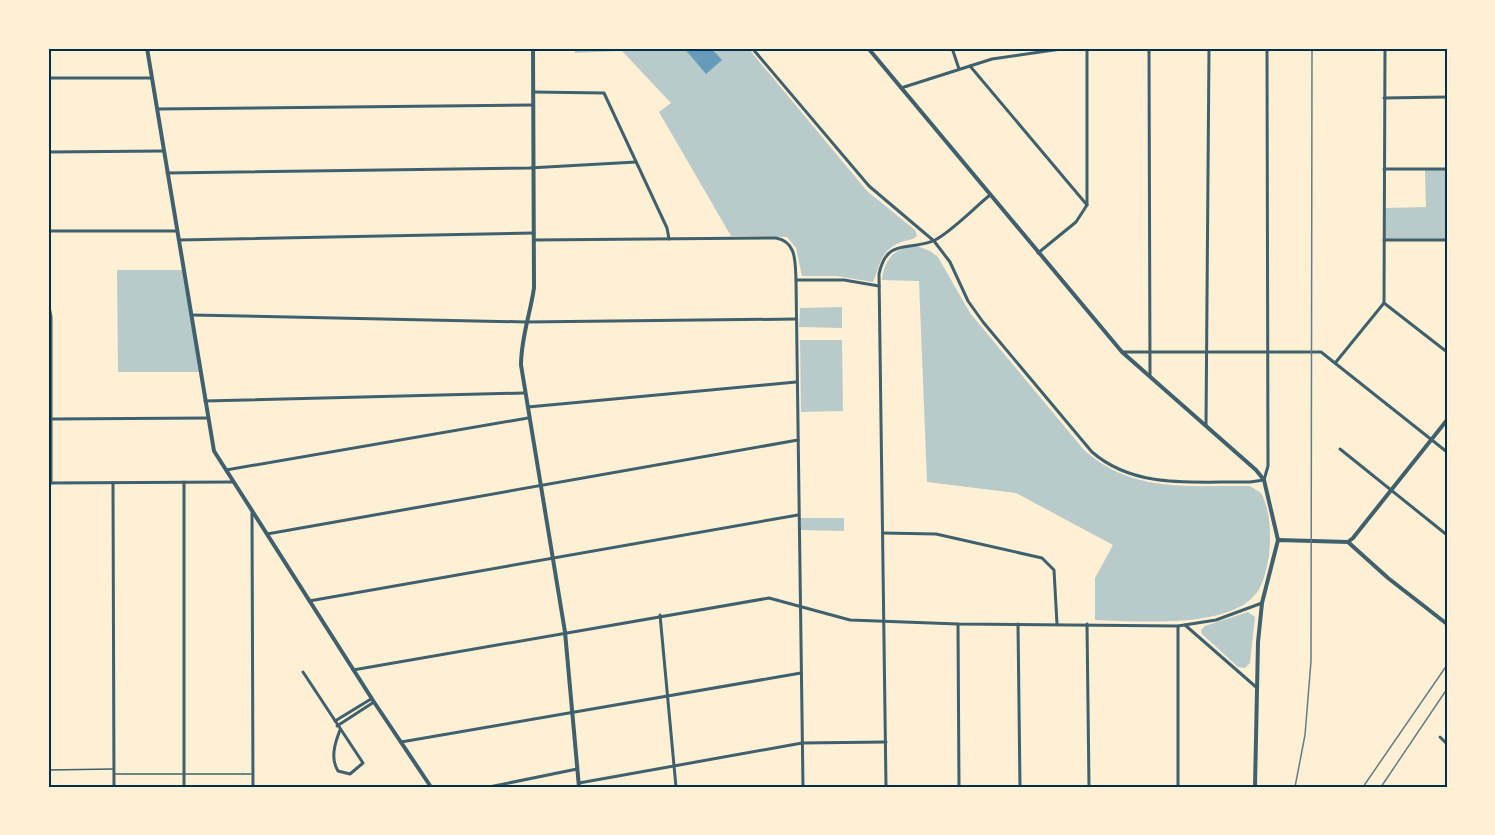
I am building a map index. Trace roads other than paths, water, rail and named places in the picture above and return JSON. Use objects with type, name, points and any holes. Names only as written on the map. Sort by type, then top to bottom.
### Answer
[{"type":"street","points":[[147,48],[177,240],[214,452],[372,701],[431,787]]},
{"type":"street","points":[[533,48],[534,288],[531,310],[520,350],[526,407],[565,632],[579,785],[802,742],[886,742]]},
{"type":"street","points":[[752,48],[869,186],[934,241],[950,262],[968,301],[983,322],[1085,445],[1100,459],[1143,479],[1250,482],[1264,480]]},
{"type":"street","points":[[868,48],[1122,352],[1256,470],[1264,480],[1278,540],[1263,603],[1256,687],[1255,787]]},
{"type":"street","points":[[952,48],[959,69]]},
{"type":"street","points":[[901,88],[992,59],[1068,48]]},
{"type":"street","points":[[1038,253],[1076,222],[1087,205],[1087,48]]},
{"type":"street","points":[[1149,48],[1150,377]]},
{"type":"street","points":[[1206,425],[1209,352],[1209,48]]},
{"type":"street","points":[[1264,480],[1268,466],[1267,48]]},
{"type":"street","points":[[1336,362],[1384,303],[1384,48]]},
{"type":"street","points":[[970,66],[1087,205]]},
{"type":"street","points":[[48,78],[151,78]]},
{"type":"street","points":[[533,92],[602,92],[667,228],[669,239]]},
{"type":"street","points":[[1384,98],[1447,97]]},
{"type":"street","points":[[157,108],[533,105]]},
{"type":"street","points":[[48,152],[163,151]]},
{"type":"street","points":[[167,173],[529,168],[636,162]]},
{"type":"street","points":[[1384,169],[1447,169]]},
{"type":"street","points":[[886,787],[879,286],[881,264],[887,255],[898,247],[934,241],[990,195]]},
{"type":"street","points":[[48,231],[176,231]]},
{"type":"street","points":[[177,240],[534,233]]},
{"type":"street","points":[[534,240],[776,238],[787,242],[794,255],[803,787]]},
{"type":"street","points":[[1384,240],[1447,240]]},
{"type":"street","points":[[796,280],[844,280],[879,286]]},
{"type":"street","points":[[48,300],[51,317],[50,483],[233,482]]},
{"type":"street","points":[[1384,303],[1447,352]]},
{"type":"street","points":[[190,315],[526,322],[796,319]]},
{"type":"street","points":[[1122,352],[1317,351],[1336,362],[1447,452]]},
{"type":"street","points":[[526,407],[797,382]]},
{"type":"street","points":[[205,401],[524,393]]},
{"type":"street","points":[[51,419],[208,418]]},
{"type":"street","points":[[226,470],[528,418]]},
{"type":"street","points":[[1348,542],[1392,491],[1447,420]]},
{"type":"street","points":[[265,534],[798,440]]},
{"type":"street","points":[[1340,449],[1447,535]]},
{"type":"street","points":[[184,482],[184,787]]},
{"type":"street","points":[[113,483],[114,787]]},
{"type":"street","points":[[252,512],[253,787]]},
{"type":"street","points":[[309,601],[798,515]]},
{"type":"street","points":[[883,533],[936,534],[1042,558],[1054,570],[1057,585],[1057,624]]},
{"type":"street","points":[[1278,540],[1348,542],[1388,578],[1447,624]]},
{"type":"street","points":[[353,670],[769,597],[850,620],[958,624],[1178,626],[1216,620],[1263,603]]},
{"type":"street","points":[[660,615],[676,787]]},
{"type":"street","points":[[958,624],[959,787]]},
{"type":"street","points":[[1018,624],[1020,787]]},
{"type":"street","points":[[1087,624],[1089,787]]},
{"type":"street","points":[[1185,625],[1256,687]]},
{"type":"street","points":[[1178,626],[1178,787]]},
{"type":"street","points":[[303,672],[339,728],[363,763],[350,774],[338,771],[335,765],[334,745],[339,728],[372,701]]},
{"type":"street","points":[[401,742],[801,673]]},
{"type":"street","points":[[335,721],[372,701]]},
{"type":"street","points":[[1440,737],[1447,744]]},
{"type":"street","points":[[489,787],[577,769]]},
{"type":"lane","points":[[48,770],[114,769]]},
{"type":"lane","points":[[114,774],[253,774]]},
{"type":"water","points":[[684,48],[711,48],[722,60],[706,74]]},
{"type":"railway","points":[[1295,787],[1305,735],[1311,661],[1312,48]]},
{"type":"railway","points":[[1363,787],[1447,665]]},
{"type":"railway","points":[[1381,787],[1447,689]]}]
